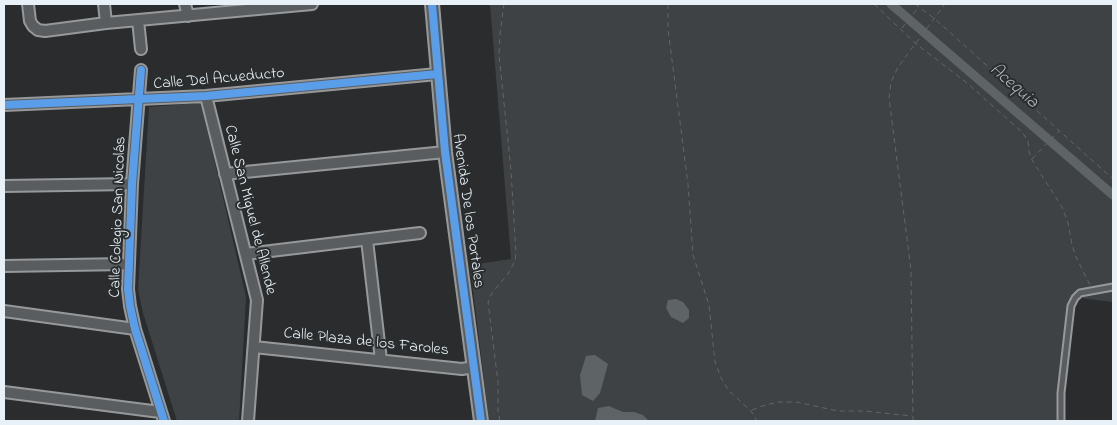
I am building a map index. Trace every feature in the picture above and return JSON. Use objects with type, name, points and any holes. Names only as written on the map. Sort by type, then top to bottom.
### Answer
[{"type":"street","points":[[28,4],[30,21],[33,26],[45,32],[106,23],[312,4]]},
{"type":"street","points":[[104,4],[106,23]]},
{"type":"street","points":[[185,4],[188,16]]},
{"type":"street","name":"Avenida De los Portales","points":[[432,4],[445,152],[480,421]]},
{"type":"street","points":[[138,20],[141,49]]},
{"type":"street","name":"Calle Colegio San Nicolás","points":[[141,70],[128,264],[130,306],[135,329],[162,416]]},
{"type":"street","name":"Calle Del Acueducto","points":[[4,105],[206,96],[437,74]]},
{"type":"street","name":"Calle San Miguel de Allende","points":[[206,96],[257,300],[248,421]]},
{"type":"street","points":[[225,174],[445,152]]},
{"type":"street","points":[[4,186],[132,184]]},
{"type":"street","points":[[246,254],[420,233]]},
{"type":"street","points":[[367,240],[381,360]]},
{"type":"street","points":[[4,266],[128,264]]},
{"type":"street","points":[[4,311],[135,329]]},
{"type":"street","name":"Calle Plaza de los Faroles","points":[[254,347],[462,368],[474,367]]},
{"type":"street","points":[[4,392],[162,416]]},
{"type":"lane","points":[[1061,421],[1061,393],[1071,306],[1080,293],[1113,287]]},
{"type":"path","points":[[500,421],[498,382],[488,302],[492,293],[508,274],[515,261],[516,254],[511,170],[499,55],[504,4]]},
{"type":"path","points":[[668,4],[668,28],[688,184],[693,256],[709,305],[715,362],[721,378],[729,391],[751,411],[757,421]]},
{"type":"path","points":[[874,4],[902,28],[915,43],[967,83],[1022,132],[1028,141],[1032,160],[1062,207],[1068,223],[1076,258],[1093,290]]},
{"type":"path","points":[[914,4],[935,19],[1113,179]]},
{"type":"path","points":[[913,421],[911,270],[890,98],[891,82],[898,67],[946,4]]},
{"type":"path","points":[[902,28],[919,7]]},
{"type":"path","points":[[1032,160],[1059,131]]},
{"type":"path","points":[[751,411],[778,402],[796,402],[838,411],[864,411],[913,416]]},
{"type":"shaded area","points":[[490,4],[1113,4],[1113,302],[1071,297],[1057,421],[489,421],[470,265],[511,259]]},
{"type":"shaded area","points":[[201,103],[246,297],[239,421],[177,421],[143,313],[138,290],[149,107]]},
{"type":"shaded area","points":[[676,299],[683,302],[689,310],[689,318],[683,323],[671,317],[666,308],[668,300]]},
{"type":"shaded area","points":[[595,355],[608,364],[600,393],[593,401],[582,395],[580,375],[586,356]]},
{"type":"shaded area","points":[[609,406],[623,412],[634,412],[643,415],[649,421],[595,421],[598,408]]},
{"type":"waterway","name":"Acequia","points":[[891,4],[1113,195]]},
{"type":"cycle path","points":[[432,4],[445,152],[481,421]]},
{"type":"cycle path","points":[[141,70],[132,184],[128,289],[135,329],[164,421]]},
{"type":"cycle path","points":[[4,105],[206,96],[437,74]]}]
